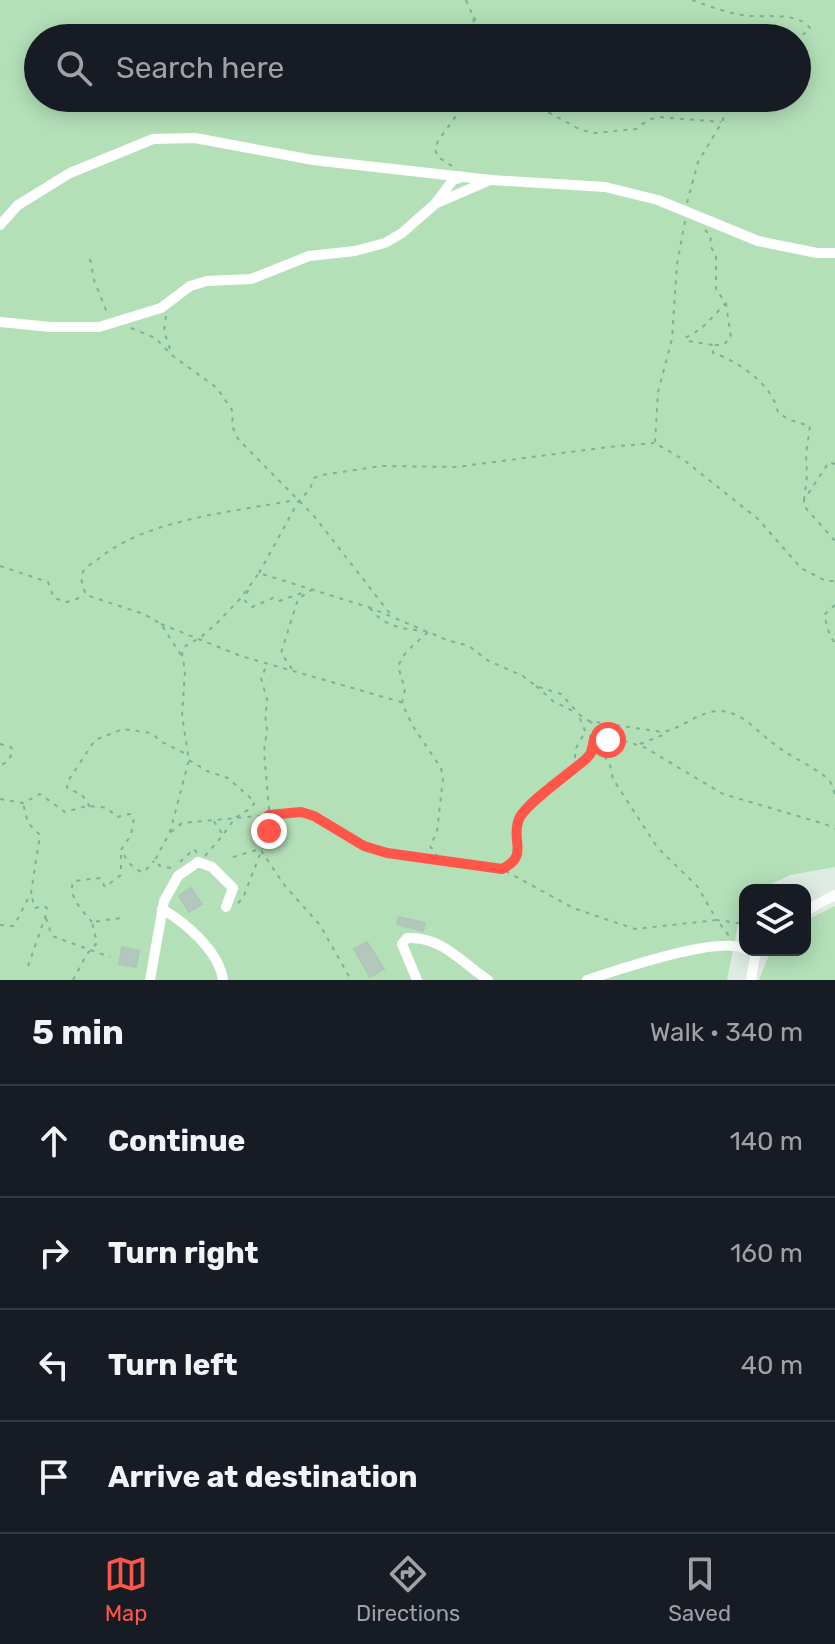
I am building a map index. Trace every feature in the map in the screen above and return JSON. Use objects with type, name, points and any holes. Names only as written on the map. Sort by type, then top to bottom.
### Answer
[{"type":"street","points":[[0,225],[18,205],[70,173],[153,139],[195,138],[313,160],[491,180],[605,187],[658,200],[758,241],[817,253],[835,253]]},
{"type":"street","points":[[0,322],[51,327],[99,327],[169,304],[190,286],[207,281],[251,279],[309,256],[355,251],[385,243],[402,233],[435,204],[453,180],[465,177]]},
{"type":"street","points":[[435,204],[491,180]]},
{"type":"street","points":[[150,980],[162,909],[172,883],[190,866],[198,862],[212,867],[230,883],[230,908]]},
{"type":"street","points":[[811,908],[835,895]]},
{"type":"street","points":[[162,909],[183,924],[209,952],[219,964],[223,980]]},
{"type":"street","points":[[417,980],[402,944],[407,938],[417,938],[449,949],[488,980]]},
{"type":"street","points":[[587,980],[683,952],[723,944],[739,947]]},
{"type":"street","points":[[749,956],[751,980]]},
{"type":"path","points":[[466,0],[477,24]]},
{"type":"path","points":[[692,0],[742,15],[793,18],[807,24]]},
{"type":"path","points":[[473,16],[474,24]]},
{"type":"path","points":[[459,112],[435,149],[438,157],[465,177]]},
{"type":"path","points":[[544,112],[581,130],[595,133],[636,129],[648,120],[659,117],[722,122]]},
{"type":"path","points":[[655,443],[658,392],[672,339],[677,264],[685,211],[698,162],[726,112]]},
{"type":"path","points":[[699,217],[704,230],[711,236],[710,245],[716,256],[716,290],[726,303],[731,338],[723,345],[713,345],[685,338],[701,329],[726,303]]},
{"type":"path","points":[[90,259],[94,280],[109,317],[155,338],[173,356],[217,388],[232,410],[233,428],[238,439],[323,528],[392,616]]},
{"type":"path","points":[[169,304],[164,331],[173,356]]},
{"type":"path","points":[[713,345],[713,353],[742,367],[766,389],[777,405],[778,413],[810,426],[804,506],[835,541]]},
{"type":"path","points":[[121,850],[139,871],[144,872],[155,860],[170,832],[189,760],[182,716],[184,647],[217,623],[248,588],[297,501],[310,489],[314,478],[381,466],[456,467],[655,443],[684,460],[758,519],[801,568],[826,581],[835,581]]},
{"type":"path","points":[[804,500],[829,462],[835,459]]},
{"type":"path","points":[[829,462],[835,464]]},
{"type":"path","points":[[86,595],[81,578],[83,572],[109,550],[140,535],[183,522],[297,501]]},
{"type":"path","points":[[0,566],[48,582],[54,598],[67,602],[86,595],[144,614],[196,639],[268,664],[402,703]]},
{"type":"path","points":[[259,573],[369,608],[469,646],[487,660],[523,676],[553,701],[618,739]]},
{"type":"path","points":[[248,588],[245,601],[252,607],[273,598],[279,601],[314,589]]},
{"type":"path","points":[[293,671],[281,653],[298,599],[306,592]]},
{"type":"path","points":[[835,605],[824,615],[835,643]]},
{"type":"path","points":[[369,608],[382,622],[429,632]]},
{"type":"path","points":[[161,624],[183,659]]},
{"type":"path","points":[[429,632],[414,644],[398,666],[405,689],[402,703],[414,728],[441,768],[442,801],[437,832],[430,846],[441,861]]},
{"type":"path","points":[[230,908],[243,898],[269,831],[264,752],[268,703],[261,678],[268,664]]},
{"type":"path","points":[[536,686],[561,694],[580,715],[586,733],[594,739],[610,765],[613,779],[657,847],[697,886],[717,920],[739,941]]},
{"type":"path","points":[[638,744],[673,731],[706,713],[730,713],[745,720],[774,744],[828,779],[835,795]]},
{"type":"path","points":[[589,721],[673,731]]},
{"type":"path","points":[[91,808],[82,795],[67,788],[68,781],[95,740],[123,729],[140,730],[189,755]]},
{"type":"path","points":[[575,770],[575,750],[586,733]]},
{"type":"path","points":[[502,869],[515,861],[519,853],[517,826],[524,811],[575,770],[591,753],[594,739]]},
{"type":"path","points":[[594,739],[618,739],[638,744],[723,794],[835,829]]},
{"type":"path","points":[[0,744],[11,747],[13,752],[8,761],[0,766]]},
{"type":"path","points":[[189,760],[207,771],[228,778],[255,802],[235,818],[198,862]]},
{"type":"path","points":[[0,799],[23,803],[40,794],[49,798],[60,811],[107,808],[117,817],[130,814],[134,818],[131,835],[121,850],[121,875],[108,887],[100,878],[74,881],[71,886],[72,895],[92,922],[97,938],[97,943],[73,980]]},
{"type":"path","points":[[0,925],[13,926],[31,893],[40,835],[28,823],[23,803]]},
{"type":"path","points":[[170,832],[182,823],[301,812],[314,816],[364,846],[387,853],[502,869],[573,908],[635,929],[717,920],[739,923]]},
{"type":"path","points":[[213,820],[223,835]]},
{"type":"path","points":[[155,860],[168,869],[194,849],[198,862]]},
{"type":"path","points":[[233,857],[260,849]]},
{"type":"path","points":[[260,849],[285,886],[320,925],[351,980]]},
{"type":"path","points":[[28,966],[47,908],[35,908],[31,893]]},
{"type":"path","points":[[45,917],[52,936],[110,957]]},
{"type":"path","points":[[92,922],[121,918]]},
{"type":"green space","points":[[0,0],[835,0],[835,867],[790,875],[771,884],[739,884],[739,920],[727,980],[0,980]]},
{"type":"green space","points":[[835,906],[835,980],[759,980],[769,956],[811,956],[811,918]]},
{"type":"building","points":[[191,888],[202,904],[189,912],[179,896]]},
{"type":"building","points":[[399,917],[425,923],[423,931],[397,924]]},
{"type":"building","points":[[367,942],[384,969],[370,977],[354,949]]},
{"type":"building","points":[[122,947],[139,951],[136,967],[119,964]]},
{"type":"route","points":[[269,831],[269,815],[301,812],[314,816],[364,846],[387,853],[502,869],[515,861],[519,853],[517,826],[524,811],[586,759],[591,753],[594,739],[608,740]]}]
